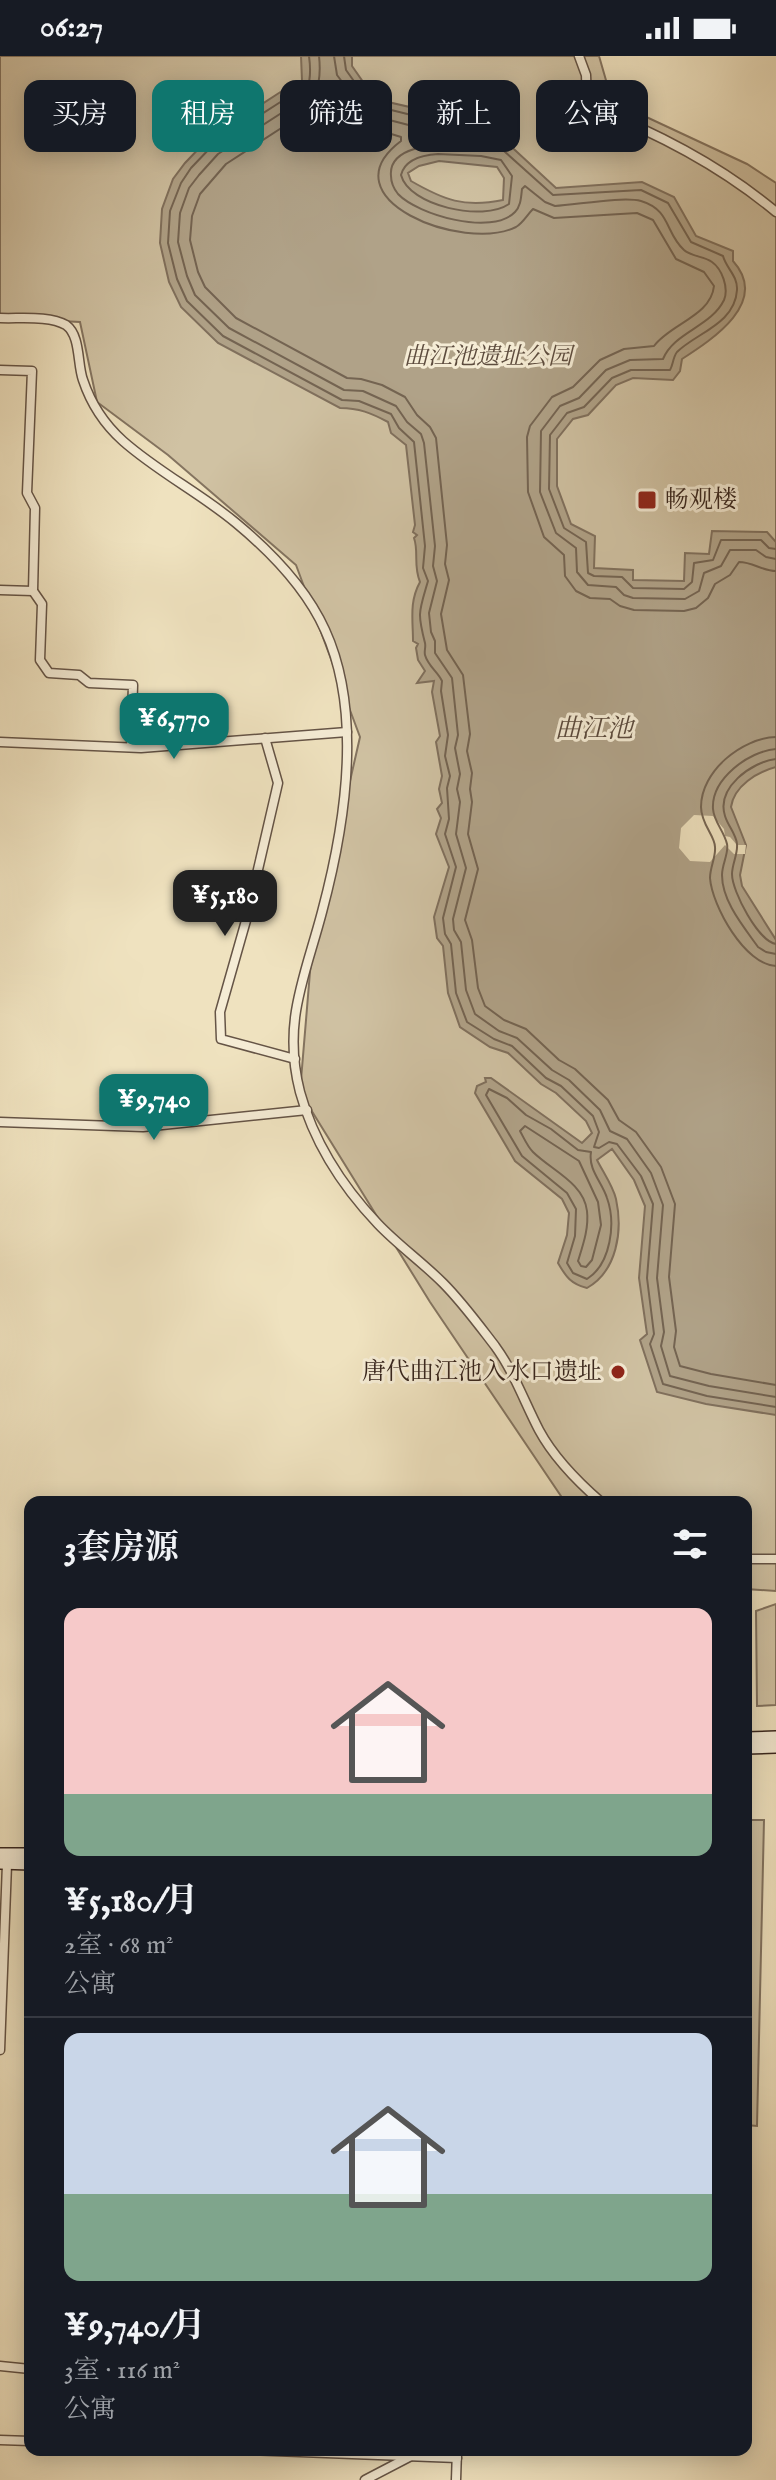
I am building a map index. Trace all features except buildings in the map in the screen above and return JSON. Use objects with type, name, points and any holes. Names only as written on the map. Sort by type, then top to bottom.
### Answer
[{"type":"main road","points":[[752,1738],[776,1737]]},
{"type":"main road","points":[[752,1748],[776,1747]]},
{"type":"main road","points":[[2,1860],[24,1855]]},
{"type":"main road","points":[[2,1860],[24,1863]]},
{"type":"street","points":[[579,56],[586,75],[587,101],[593,108],[647,129],[686,149],[776,212]]},
{"type":"street","points":[[0,318],[65,325],[75,336],[82,378],[107,427],[239,525],[288,574],[325,629],[344,688],[347,732],[343,802],[333,865],[320,921],[295,1002],[295,1059],[300,1092],[317,1140],[333,1170],[379,1225],[468,1310],[511,1367],[540,1433],[580,1484],[594,1496]]},
{"type":"street","points":[[0,370],[32,371],[27,493],[35,508],[33,591],[42,604],[40,660],[49,673],[79,675],[89,683],[133,685],[131,747]]},
{"type":"street","points":[[0,590],[33,591]]},
{"type":"street","points":[[0,742],[131,747],[347,732]]},
{"type":"street","points":[[265,738],[278,783],[247,917],[220,1012],[221,1039],[295,1059]]},
{"type":"street","points":[[0,1122],[143,1127],[307,1110]]},
{"type":"street","points":[[752,1559],[776,1559]]},
{"type":"street","points":[[0,2050],[2,1860]]},
{"type":"street","points":[[0,2366],[24,2368]]},
{"type":"street","points":[[0,2440],[24,2441]]},
{"type":"street","points":[[365,2480],[411,2456]]},
{"type":"street","points":[[456,2480],[457,2456]]},
{"type":"green space","name":"曲江池遗址公园","points":[[0,56],[599,56],[606,80],[536,80],[536,152],[648,152],[648,118],[747,164],[776,183],[776,1591],[752,1589],[752,1496],[561,1496],[430,1302],[300,1092],[312,948],[360,737],[296,565],[168,455],[97,402],[80,322],[0,318]]},
{"type":"green space","points":[[776,1604],[776,1705],[757,1706],[756,1611]]},
{"type":"green space","points":[[752,1820],[764,1820],[757,2126],[752,2126]]},
{"type":"water","name":"曲江池","points":[[301,56],[352,56],[352,66],[362,80],[302,80]]},
{"type":"water","name":"曲江池","points":[[280,92],[280,152],[392,152],[392,103],[408,107],[408,152],[517,152],[556,188],[642,182],[674,197],[696,236],[733,251],[733,261],[743,276],[745,291],[733,318],[722,330],[682,359],[680,371],[673,380],[633,378],[616,385],[588,415],[573,419],[557,439],[557,486],[571,524],[595,536],[594,568],[633,570],[633,580],[684,581],[685,553],[709,554],[712,531],[767,532],[776,542],[776,767],[761,772],[742,786],[731,807],[746,845],[740,875],[742,886],[776,940],[776,1415],[706,1404],[657,1392],[640,1340],[647,1334],[639,1278],[645,1206],[634,1180],[612,1149],[597,1160],[616,1199],[618,1237],[611,1261],[597,1281],[587,1288],[573,1282],[558,1263],[567,1235],[569,1213],[562,1199],[515,1161],[475,1093],[477,1086],[486,1082],[485,1078],[491,1078],[582,1143],[592,1133],[586,1121],[508,1053],[490,1047],[460,1027],[448,993],[443,946],[437,938],[434,917],[449,867],[436,834],[441,818],[437,809],[442,803],[439,789],[442,776],[436,742],[440,736],[432,692],[434,681],[417,683],[425,671],[418,660],[418,644],[413,641],[413,604],[420,582],[406,445],[391,433],[388,422],[365,412],[340,408],[218,343],[181,307],[169,282],[160,243],[162,209],[173,179],[196,152],[264,152],[264,103]],"holes":[[[439,161],[497,167],[504,178],[503,200],[465,203],[434,193],[411,181],[408,173],[419,166]]]},
{"type":"pier","points":[[694,815],[713,816],[724,829],[725,836],[737,845],[746,845],[745,854],[734,854],[725,845],[710,862],[690,861],[679,848],[681,828]]},
{"type":"place","name":"畅观楼","points":[[647,500]]},
{"type":"place","name":"唐代曲江池入水口遗址","points":[[618,1372]]}]
